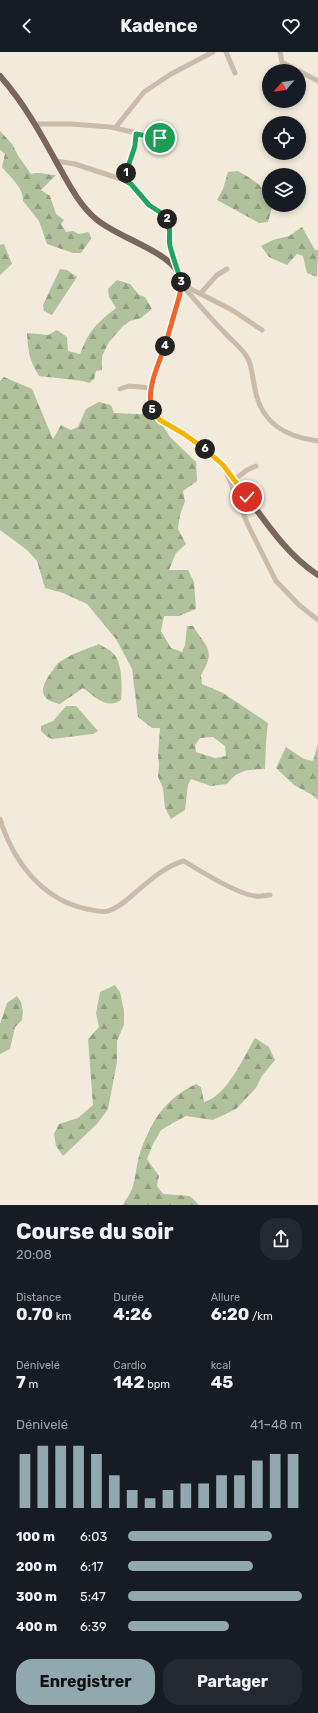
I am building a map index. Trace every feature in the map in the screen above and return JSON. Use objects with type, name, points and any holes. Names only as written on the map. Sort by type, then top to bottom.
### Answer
[{"type":"main road","points":[[0,76],[20,100],[74,194],[86,210],[114,232],[168,260],[176,270],[181,284],[180,294],[152,388],[150,402],[156,415],[160,420],[184,434],[208,451],[223,465],[284,544],[300,561],[318,575]]},
{"type":"street","points":[[115,128],[144,92],[171,74],[213,52]]},
{"type":"street","points":[[226,52],[235,73]]},
{"type":"street","points":[[280,52],[282,62],[286,64]]},
{"type":"street","points":[[306,75],[318,81]]},
{"type":"street","points":[[35,124],[71,124],[115,128],[136,134],[160,138]]},
{"type":"street","points":[[124,180],[135,146],[136,134]]},
{"type":"street","points":[[56,161],[75,164],[124,180],[131,184],[149,205],[166,216],[170,224],[170,246],[176,270]]},
{"type":"street","points":[[200,294],[217,275],[227,269]]},
{"type":"street","points":[[181,284],[232,310],[262,330]]},
{"type":"street","points":[[181,284],[211,320],[247,356],[253,372],[258,403],[267,419],[283,431],[310,440],[318,441]]},
{"type":"street","points":[[120,389],[129,386],[152,388]]},
{"type":"street","points":[[223,465],[248,525],[276,581],[298,605],[318,620]]},
{"type":"street","points":[[234,480],[256,466]]},
{"type":"street","points":[[0,819],[6,836],[17,857],[32,876],[57,899],[74,906],[107,912],[124,903],[141,888],[175,863],[184,861],[235,889],[254,896],[270,895]]},
{"type":"green space","points":[[0,131],[12,144],[31,174],[41,173],[56,175],[41,190],[50,196],[56,214],[64,220],[61,224],[66,232],[73,231],[79,234],[89,232],[91,239],[81,253],[73,253],[47,244],[39,221],[23,201],[23,196],[19,187],[2,167],[5,154],[0,150]]},
{"type":"green space","points":[[238,171],[262,187],[262,212],[271,212],[268,222],[259,223],[217,200],[223,189],[228,172]]},
{"type":"green space","points":[[302,227],[315,250],[318,250],[317,277],[307,273],[303,256],[297,254],[287,265],[269,257],[261,246],[273,240],[289,236]]},
{"type":"green space","points":[[4,244],[12,264],[0,275],[0,245]]},
{"type":"green space","points":[[60,269],[67,270],[77,277],[52,315],[44,311],[43,305]]},
{"type":"green space","points":[[117,280],[130,284],[139,295],[145,297],[152,309],[141,318],[130,321],[123,326],[109,342],[102,356],[102,370],[96,371],[94,379],[89,383],[39,376],[30,355],[27,333],[48,335],[57,330],[67,337],[68,351],[80,354],[94,328],[103,318],[116,308],[109,297],[108,289]]},
{"type":"green space","points":[[4,377],[32,389],[53,439],[61,425],[71,430],[78,427],[86,409],[99,402],[111,405],[114,413],[156,415],[170,437],[196,462],[197,481],[183,491],[185,501],[180,515],[178,529],[186,544],[176,553],[169,570],[188,570],[194,582],[196,609],[179,616],[164,616],[161,631],[171,648],[182,652],[185,645],[187,626],[193,626],[206,645],[209,654],[206,667],[201,675],[202,684],[223,693],[268,723],[265,769],[244,771],[235,775],[227,784],[211,786],[191,779],[188,785],[185,810],[171,819],[165,808],[163,788],[158,777],[160,728],[152,728],[138,717],[132,669],[116,639],[87,604],[63,593],[45,588],[37,561],[27,550],[0,530],[0,381]],"holes":[[[213,737],[225,746],[226,756],[215,758],[196,752],[195,745],[200,738]]]},
{"type":"green space","points":[[99,644],[110,650],[119,663],[122,689],[121,700],[111,704],[106,703],[83,688],[60,704],[47,699],[43,691],[44,686],[57,664],[70,656]]},
{"type":"green space","points":[[66,706],[76,706],[98,731],[93,734],[52,739],[48,737],[41,731],[41,726],[53,721]]},
{"type":"green space","points":[[318,744],[318,800],[314,796],[294,785],[276,768],[286,747],[304,759],[313,761]]},
{"type":"green space","points":[[115,985],[120,992],[124,1011],[124,1025],[117,1041],[117,1062],[108,1109],[97,1124],[63,1156],[56,1146],[54,1134],[59,1124],[78,1118],[93,1105],[88,1039],[99,1027],[96,1013],[100,992]]},
{"type":"green space","points":[[17,996],[21,1002],[23,1012],[22,1020],[15,1027],[10,1049],[0,1054],[0,1024],[7,1003]]},
{"type":"green space","points":[[255,1038],[269,1047],[275,1060],[262,1076],[255,1089],[236,1109],[213,1120],[186,1116],[161,1130],[147,1159],[159,1176],[157,1186],[163,1194],[190,1196],[199,1205],[123,1205],[133,1186],[143,1144],[153,1123],[160,1113],[175,1097],[196,1084],[201,1087],[204,1102],[220,1092],[234,1075]]},
{"type":"route","points":[[160,138],[136,134],[135,146],[124,180],[131,184],[149,205],[166,216],[170,224],[170,246],[174,257],[176,270],[181,281],[180,294],[152,384],[150,402],[152,410],[160,420],[184,434],[208,451],[223,465],[247,497]]}]
